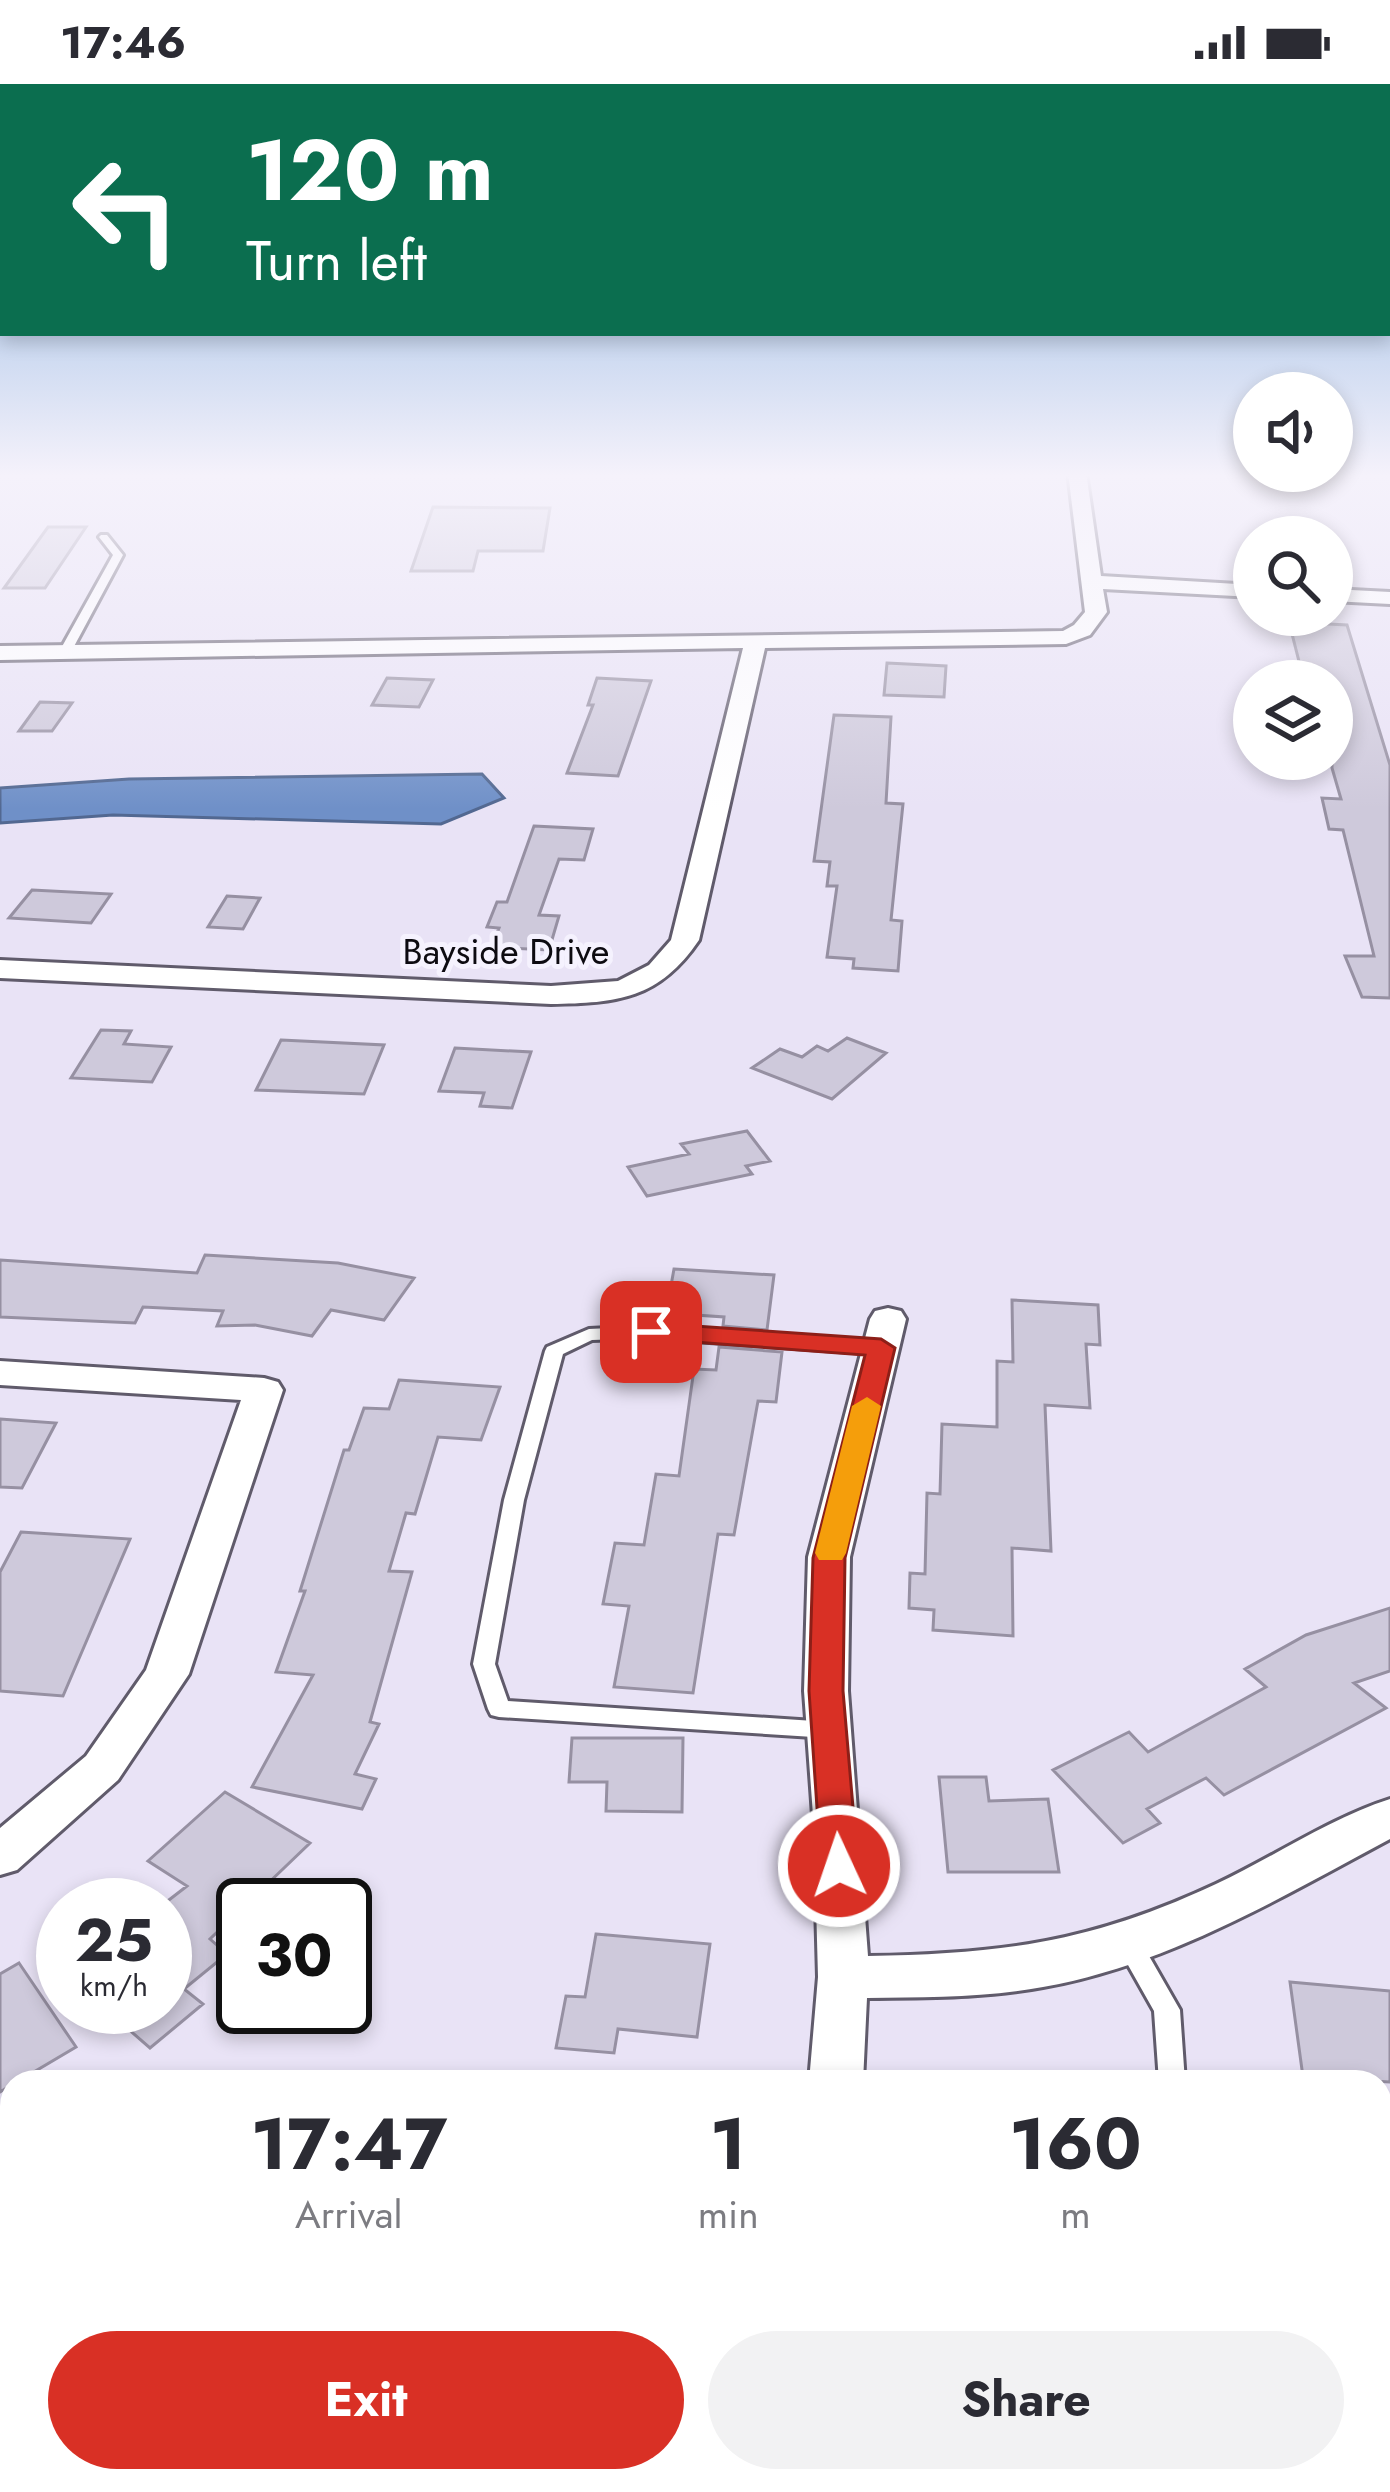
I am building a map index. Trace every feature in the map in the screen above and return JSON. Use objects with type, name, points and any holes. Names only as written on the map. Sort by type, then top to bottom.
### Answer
[{"type":"street","points":[[0,653],[1066,637],[1082,630],[1096,612],[1093,584]]},
{"type":"street","points":[[1135,584],[1233,590]]},
{"type":"street","points":[[1353,596],[1390,598]]},
{"type":"street","name":"Bayside Drive","points":[[0,969],[551,995],[597,994],[640,985],[670,966],[685,940],[756,641]]},
{"type":"street","points":[[837,2070],[843,1977],[829,1730],[829,1558],[884,1334]]},
{"type":"street","points":[[0,1373],[265,1390],[167,1674],[102,1768],[0,1856]]},
{"type":"street","points":[[843,1977],[930,1976],[1068,1961],[1189,1922],[1390,1817]]},
{"type":"lane","points":[[64,652],[102,584]]},
{"type":"lane","points":[[829,1730],[499,1709],[484,1664],[514,1500],[554,1351],[589,1335],[884,1334]]},
{"type":"lane","points":[[1128,1942],[1167,2010],[1171,2070]]},
{"type":"water","points":[[482,774],[504,798],[441,824],[113,815],[0,823],[0,788],[129,779]]},
{"type":"building","points":[[7,584],[47,584],[45,588],[4,588]]},
{"type":"building","points":[[1293,636],[1350,636],[1390,765],[1390,998],[1362,997],[1345,956],[1374,956],[1343,830],[1329,829],[1322,798],[1341,799],[1335,780],[1353,780],[1353,660],[1299,660]]},
{"type":"building","points":[[887,663],[946,666],[944,697],[884,695]]},
{"type":"building","points":[[387,678],[433,680],[419,707],[372,705]]},
{"type":"building","points":[[597,678],[651,681],[618,776],[567,773],[593,705],[588,705]]},
{"type":"building","points":[[40,702],[72,703],[52,731],[19,731]]},
{"type":"building","points":[[834,715],[891,717],[886,803],[903,804],[891,920],[902,921],[898,971],[853,968],[854,959],[827,957],[837,886],[827,886],[830,862],[814,861]]},
{"type":"building","points":[[534,826],[593,829],[584,860],[559,859],[539,915],[559,916],[549,950],[491,947],[499,928],[487,927],[497,902],[507,902]]},
{"type":"building","points":[[32,890],[111,894],[91,923],[9,918]]},
{"type":"building","points":[[227,896],[260,898],[243,929],[208,927]]},
{"type":"building","points":[[101,1030],[131,1031],[124,1044],[171,1047],[152,1082],[71,1078]]},
{"type":"building","points":[[847,1038],[886,1053],[832,1099],[752,1068],[780,1049],[802,1057],[817,1046],[828,1051]]},
{"type":"building","points":[[281,1040],[384,1045],[364,1094],[256,1090]]},
{"type":"building","points":[[455,1048],[531,1052],[512,1108],[480,1106],[484,1093],[439,1091]]},
{"type":"building","points":[[747,1131],[770,1161],[746,1166],[752,1174],[647,1196],[628,1167],[689,1154],[681,1144]]},
{"type":"building","points":[[205,1255],[338,1263],[414,1278],[384,1320],[331,1310],[312,1336],[255,1325],[217,1326],[223,1311],[143,1307],[135,1323],[0,1317],[0,1260],[197,1273]]},
{"type":"building","points":[[674,1269],[774,1275],[767,1330],[723,1326],[724,1317],[666,1313]]},
{"type":"building","points":[[1012,1300],[1098,1305],[1100,1345],[1086,1344],[1090,1408],[1045,1405],[1051,1551],[1012,1548],[1013,1636],[933,1630],[934,1610],[909,1608],[910,1573],[925,1574],[927,1493],[940,1494],[942,1424],[997,1427],[997,1361],[1013,1362]]},
{"type":"building","points":[[719,1347],[782,1352],[776,1402],[758,1401],[734,1535],[718,1534],[693,1693],[614,1687],[629,1606],[603,1604],[615,1543],[644,1545],[656,1474],[679,1476],[694,1369],[716,1370]]},
{"type":"building","points":[[399,1380],[500,1387],[481,1440],[438,1437],[415,1514],[406,1513],[389,1571],[412,1572],[370,1722],[379,1724],[355,1774],[376,1779],[362,1809],[252,1787],[313,1675],[276,1672],[305,1591],[300,1591],[344,1450],[349,1450],[364,1408],[389,1409]]},
{"type":"building","points":[[0,1419],[56,1423],[22,1488],[0,1487]]},
{"type":"building","points":[[21,1532],[130,1539],[63,1696],[0,1691],[0,1572]]},
{"type":"building","points":[[1390,1608],[1390,1671],[1354,1683],[1386,1708],[1224,1795],[1206,1778],[1147,1809],[1160,1823],[1123,1843],[1053,1770],[1129,1732],[1148,1752],[1266,1687],[1245,1669],[1306,1635]]},
{"type":"building","points":[[572,1738],[683,1738],[682,1812],[606,1811],[607,1782],[569,1782]]},
{"type":"building","points":[[939,1777],[986,1777],[989,1801],[1048,1799],[1059,1872],[948,1872]]},
{"type":"building","points":[[225,1792],[310,1843],[274,1878],[216,1878],[216,1933],[210,1939],[216,1944],[216,1963],[192,1982],[192,1878],[175,1878],[148,1861]]},
{"type":"building","points":[[596,1934],[710,1944],[697,2037],[618,2029],[614,2053],[556,2048],[566,1996],[585,1997]]},
{"type":"building","points":[[19,1963],[36,1988],[36,2034],[67,2034],[76,2047],[37,2070],[0,2070],[0,1974]]},
{"type":"building","points":[[1290,1982],[1390,1991],[1390,2070],[1302,2070]]},
{"type":"building","points":[[192,1995],[203,2004],[192,2013]]},
{"type":"building","points":[[134,2034],[167,2034],[150,2048]]},
{"type":"slow traffic","points":[[830,1553],[867,1406]]},
{"type":"route","points":[[651,1332],[881,1348],[829,1558],[826,1691],[839,1866]]}]
